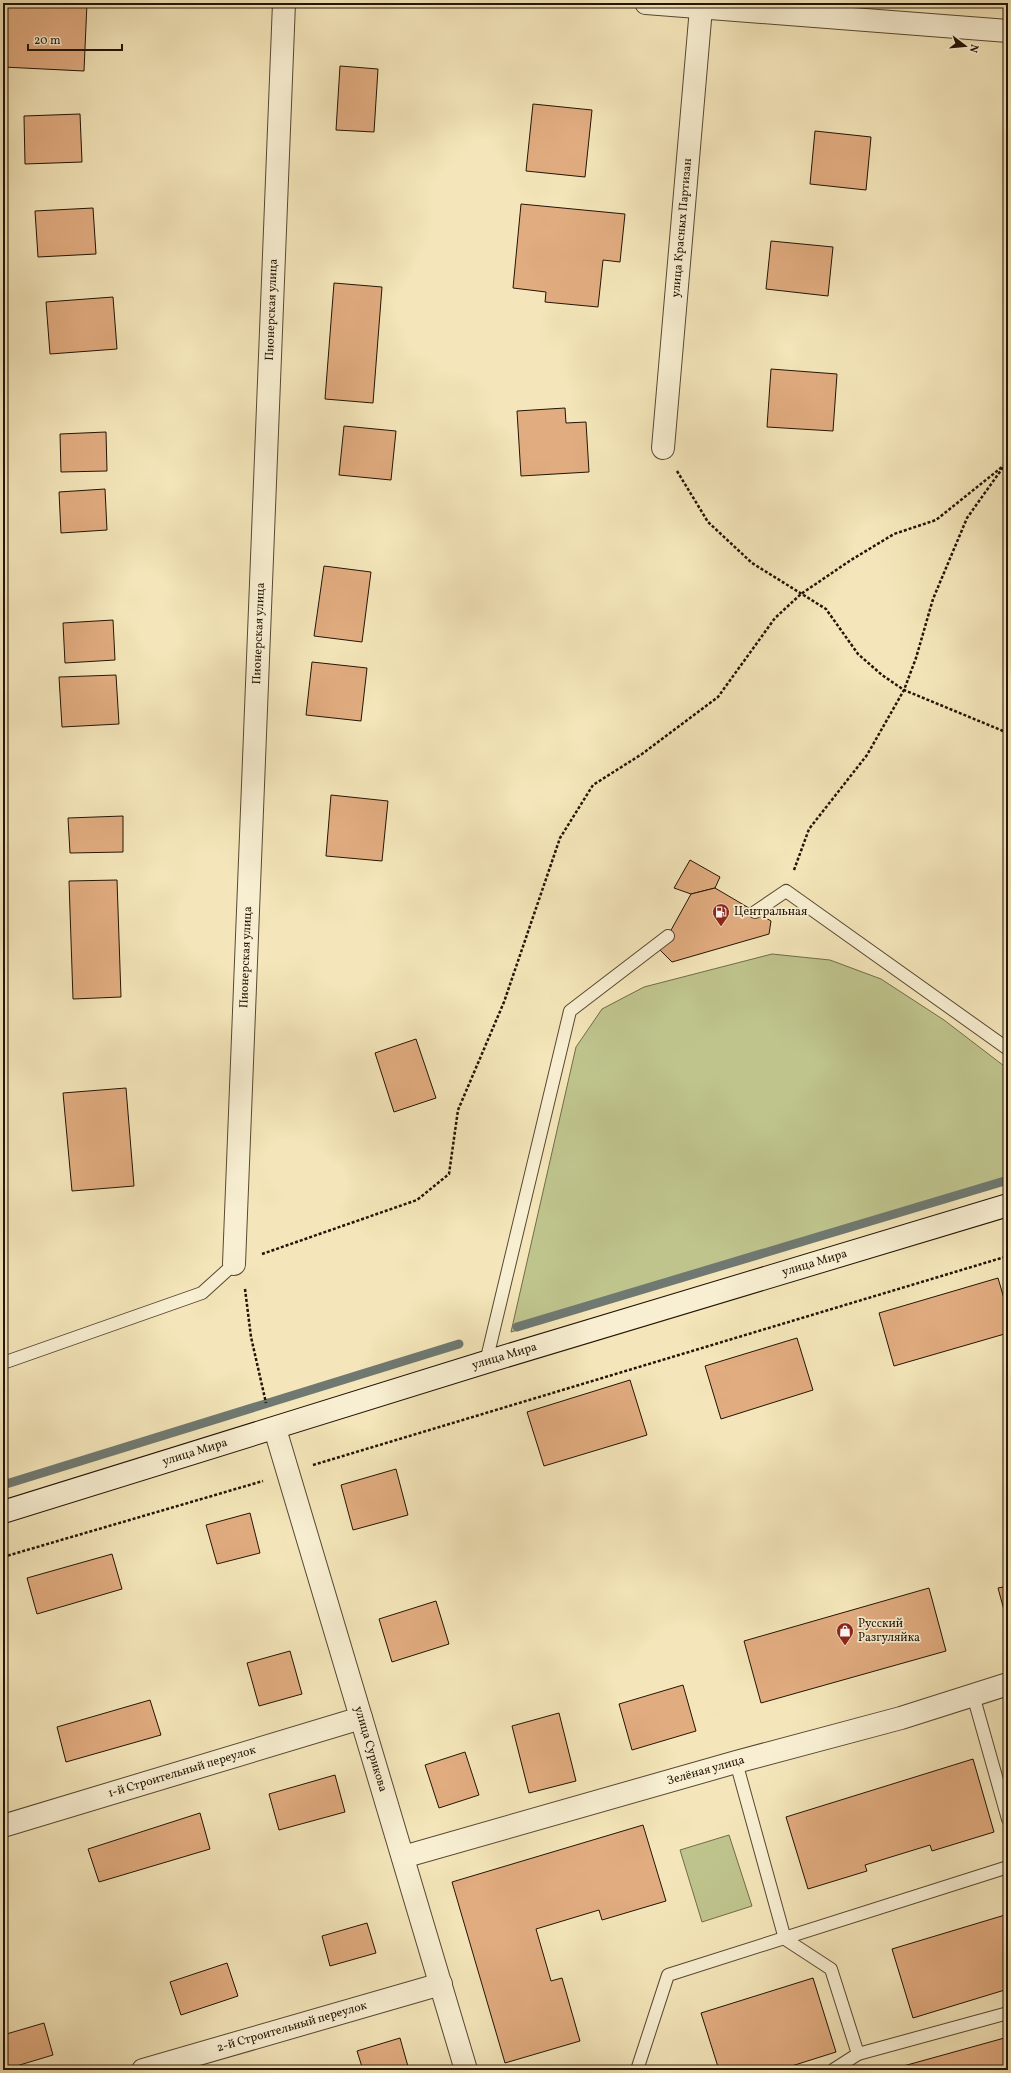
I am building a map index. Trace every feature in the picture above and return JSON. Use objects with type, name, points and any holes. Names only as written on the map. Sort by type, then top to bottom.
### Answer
[{"type":"street","name":"Пионерская улица","points":[[234,1264],[284,3]]},
{"type":"street","points":[[646,3],[701,8],[730,6],[1008,31]]},
{"type":"street","name":"улица Красных Партизан","points":[[663,448],[701,8]]},
{"type":"street","name":"улица Мира","points":[[3,1512],[275,1429],[486,1362],[1008,1205]]},
{"type":"street","name":"улица Сурикова","points":[[275,1429],[466,2070]]},
{"type":"street","name":"Зелёная улица","points":[[403,1857],[736,1762],[901,1718],[1008,1684]]},
{"type":"street","name":"1-й Строительный переулок","points":[[3,1826],[361,1718]]},
{"type":"street","name":"2-й Строительный переулок","points":[[143,2070],[441,1984]]},
{"type":"lane","points":[[755,912],[786,891],[1005,1044]]},
{"type":"lane","points":[[486,1362],[570,1011],[668,936]]},
{"type":"lane","points":[[3,1363],[202,1293],[234,1264]]},
{"type":"lane","points":[[973,1695],[1008,1819]]},
{"type":"lane","points":[[736,1762],[785,1939],[831,1970],[858,2054]]},
{"type":"lane","points":[[637,2070],[668,1975],[1008,1868]]},
{"type":"lane","points":[[833,2070],[858,2054],[1008,2013]]},
{"type":"path","points":[[663,448],[708,522],[752,564],[826,609],[858,654],[882,675],[904,690],[1008,733]]},
{"type":"path","points":[[275,1429],[266,1409],[251,1337],[245,1287],[234,1264],[417,1200],[449,1174],[458,1110],[504,1002],[560,838],[593,785],[642,754],[718,697],[775,618],[801,594],[851,560],[894,534],[936,520],[1007,461]]},
{"type":"path","points":[[1007,461],[1008,469]]},
{"type":"path","points":[[786,891],[809,829],[867,755],[904,690],[916,658],[933,599],[967,518],[1007,461]]},
{"type":"path","points":[[3,1557],[288,1473],[1008,1256]]},
{"type":"green space","points":[[772,954],[830,960],[881,979],[944,1020],[1008,1069],[1008,1182],[511,1332],[576,1047],[602,1009],[644,987]]},
{"type":"green space","points":[[729,1835],[752,1906],[702,1922],[680,1850]]},
{"type":"building","points":[[4,3],[87,3],[84,71],[3,67]]},
{"type":"building","points":[[340,66],[378,69],[374,132],[336,130]]},
{"type":"building","points":[[533,104],[592,110],[585,177],[526,171]]},
{"type":"building","points":[[80,114],[82,162],[25,164],[24,116]]},
{"type":"building","points":[[815,131],[871,137],[866,190],[810,184]]},
{"type":"building","points":[[521,204],[625,214],[620,262],[603,260],[598,307],[545,302],[546,292],[513,288]]},
{"type":"building","points":[[93,208],[96,254],[38,257],[35,211]]},
{"type":"building","points":[[771,241],[833,247],[828,296],[766,289]]},
{"type":"building","points":[[334,283],[382,287],[373,403],[325,399]]},
{"type":"building","points":[[113,297],[117,349],[50,354],[46,302]]},
{"type":"building","points":[[771,369],[837,374],[833,431],[767,427]]},
{"type":"building","points":[[565,408],[566,423],[586,422],[589,472],[521,476],[517,411]]},
{"type":"building","points":[[344,426],[396,431],[391,480],[339,475]]},
{"type":"building","points":[[106,432],[107,471],[61,472],[60,434]]},
{"type":"building","points":[[105,489],[107,530],[61,533],[59,492]]},
{"type":"building","points":[[324,566],[371,572],[362,642],[314,636]]},
{"type":"building","points":[[113,620],[115,660],[65,663],[63,623]]},
{"type":"building","points":[[312,662],[367,668],[361,721],[306,715]]},
{"type":"building","points":[[116,675],[119,724],[62,727],[59,677]]},
{"type":"building","points":[[331,795],[388,801],[382,861],[326,856]]},
{"type":"building","points":[[123,816],[123,852],[70,853],[68,818]]},
{"type":"building","points":[[690,860],[720,877],[715,888],[691,894],[674,888]]},
{"type":"building","points":[[117,880],[121,997],[73,999],[69,881]]},
{"type":"building","name":"Центральная","points":[[715,888],[771,921],[769,934],[672,962],[660,950],[691,894]]},
{"type":"building","points":[[416,1039],[436,1098],[394,1112],[375,1053]]},
{"type":"building","points":[[126,1088],[134,1186],[72,1191],[63,1093]]},
{"type":"building","points":[[998,1278],[1008,1312],[1008,1333],[894,1366],[879,1313]]},
{"type":"building","points":[[797,1338],[813,1390],[721,1419],[705,1366]]},
{"type":"building","points":[[630,1380],[647,1435],[544,1466],[527,1412]]},
{"type":"building","points":[[396,1469],[408,1515],[353,1530],[341,1485]]},
{"type":"building","points":[[250,1513],[260,1553],[217,1564],[206,1525]]},
{"type":"building","points":[[112,1554],[122,1589],[37,1614],[27,1578]]},
{"type":"building","points":[[1008,1586],[1008,1625],[998,1588]]},
{"type":"building","name":"Русский Разгуляйка","points":[[929,1588],[946,1651],[761,1703],[744,1641]]},
{"type":"building","points":[[436,1601],[449,1644],[392,1662],[379,1619]]},
{"type":"building","points":[[290,1651],[302,1694],[259,1706],[247,1663]]},
{"type":"building","points":[[683,1685],[696,1731],[632,1750],[619,1704]]},
{"type":"building","points":[[150,1700],[161,1735],[66,1762],[57,1727]]},
{"type":"building","points":[[559,1713],[576,1781],[529,1793],[512,1726]]},
{"type":"building","points":[[465,1752],[479,1795],[439,1808],[425,1765]]},
{"type":"building","points":[[973,1759],[994,1832],[932,1851],[930,1845],[865,1865],[867,1871],[808,1889],[786,1817]]},
{"type":"building","points":[[335,1775],[345,1812],[279,1830],[269,1794]]},
{"type":"building","points":[[200,1813],[210,1849],[99,1882],[88,1849]]},
{"type":"building","points":[[643,1825],[666,1901],[602,1920],[599,1910],[536,1929],[551,1981],[562,1978],[580,2041],[505,2063],[452,1882]]},
{"type":"building","points":[[1005,1915],[1008,1926],[1008,1989],[913,2018],[892,1949]]},
{"type":"building","points":[[367,1923],[376,1953],[330,1966],[322,1936]]},
{"type":"building","points":[[227,1963],[238,1996],[181,2015],[170,1982]]},
{"type":"building","points":[[813,1978],[836,2052],[779,2070],[719,2070],[701,2013]]},
{"type":"building","points":[[44,2023],[53,2055],[3,2070],[3,2035]]},
{"type":"building","points":[[1008,2037],[1008,2069],[889,2070]]},
{"type":"building","points":[[400,2038],[409,2070],[363,2070],[357,2051]]},
{"type":"waterway","points":[[517,1327],[1008,1180]]},
{"type":"waterway","points":[[3,1485],[459,1344]]},
{"type":"place","name":"Центральная","points":[[721,927]]},
{"type":"place","name":"Русский Разгуляйка","points":[[845,1646]]}]
